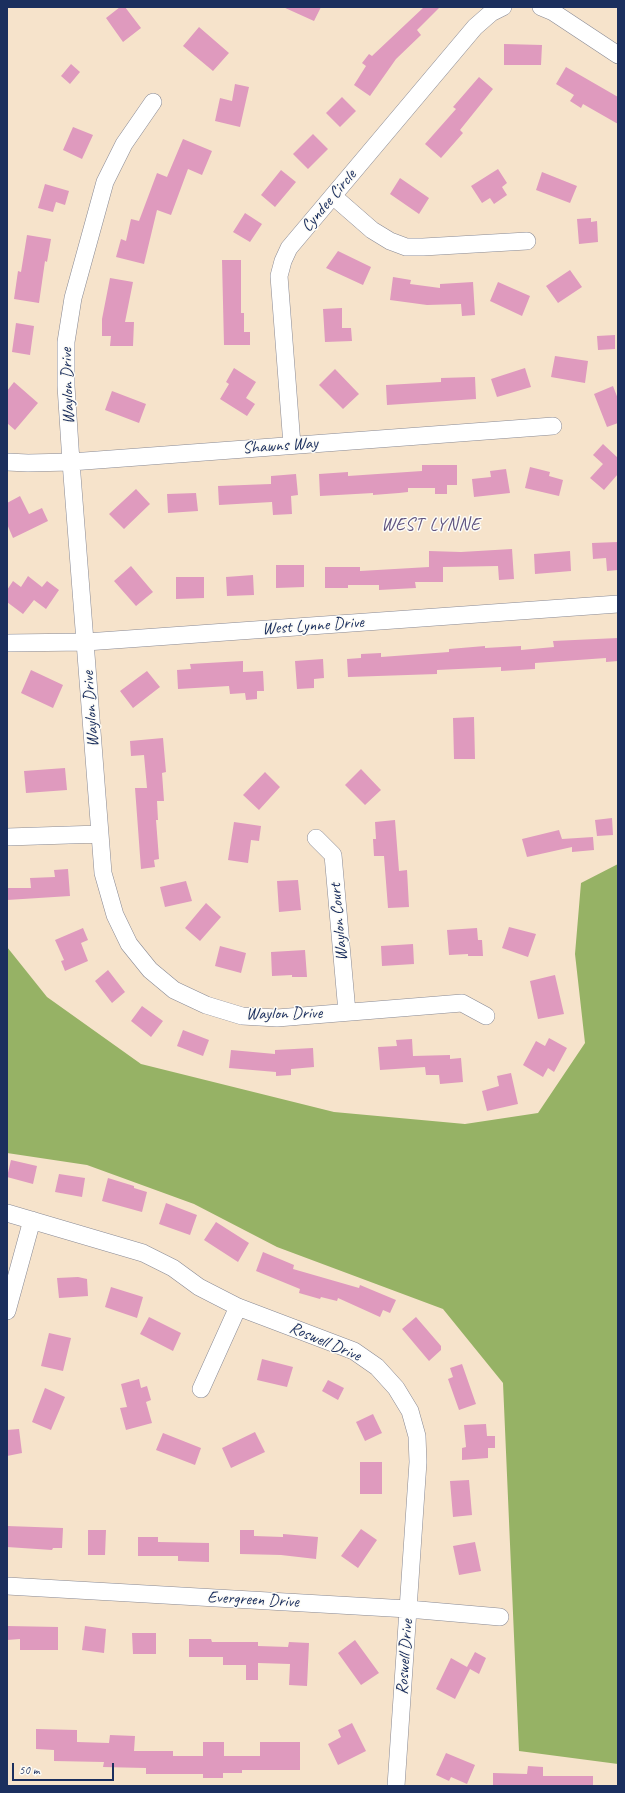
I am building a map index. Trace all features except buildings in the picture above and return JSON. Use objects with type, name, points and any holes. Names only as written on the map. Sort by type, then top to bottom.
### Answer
[{"type":"street","name":"Cyndee Circle","points":[[292,446],[279,276],[283,261],[289,248],[475,27],[490,13],[503,7]]},
{"type":"street","points":[[541,7],[552,12],[618,55]]},
{"type":"street","name":"Waylon Drive","points":[[153,102],[124,144],[105,182],[73,298],[66,342],[66,386],[103,874],[115,915],[130,944],[150,970],[174,990],[206,1005],[242,1016],[278,1018],[462,1003],[486,1016]]},
{"type":"street","points":[[333,196],[372,230],[390,241],[406,247],[527,241]]},
{"type":"street","name":"Shawns Way","points":[[7,462],[72,462],[553,426]]},
{"type":"street","name":"West Lynne Drive","points":[[7,643],[86,642],[618,604]]},
{"type":"street","points":[[7,837],[100,834]]},
{"type":"street","name":"Waylon Court","points":[[316,838],[333,855],[347,1012]]},
{"type":"street","name":"Roswell Drive","points":[[7,1213],[143,1253],[173,1268],[199,1287],[238,1307],[354,1351],[377,1367],[396,1388],[410,1411],[417,1436],[418,1462],[396,1786]]},
{"type":"street","points":[[7,1311],[32,1220]]},
{"type":"street","points":[[201,1389],[238,1307]]},
{"type":"street","name":"Evergreen Drive","points":[[7,1586],[408,1609],[500,1617]]},
{"type":"green space","points":[[618,864],[618,1764],[519,1751],[503,1383],[443,1309],[277,1247],[194,1204],[87,1165],[7,1153],[7,947],[47,997],[141,1064],[334,1112],[465,1124],[538,1113],[585,1043],[575,954],[581,883]]},
{"type":"district","name":"WEST LYNNE","points":[[431,525]]}]
